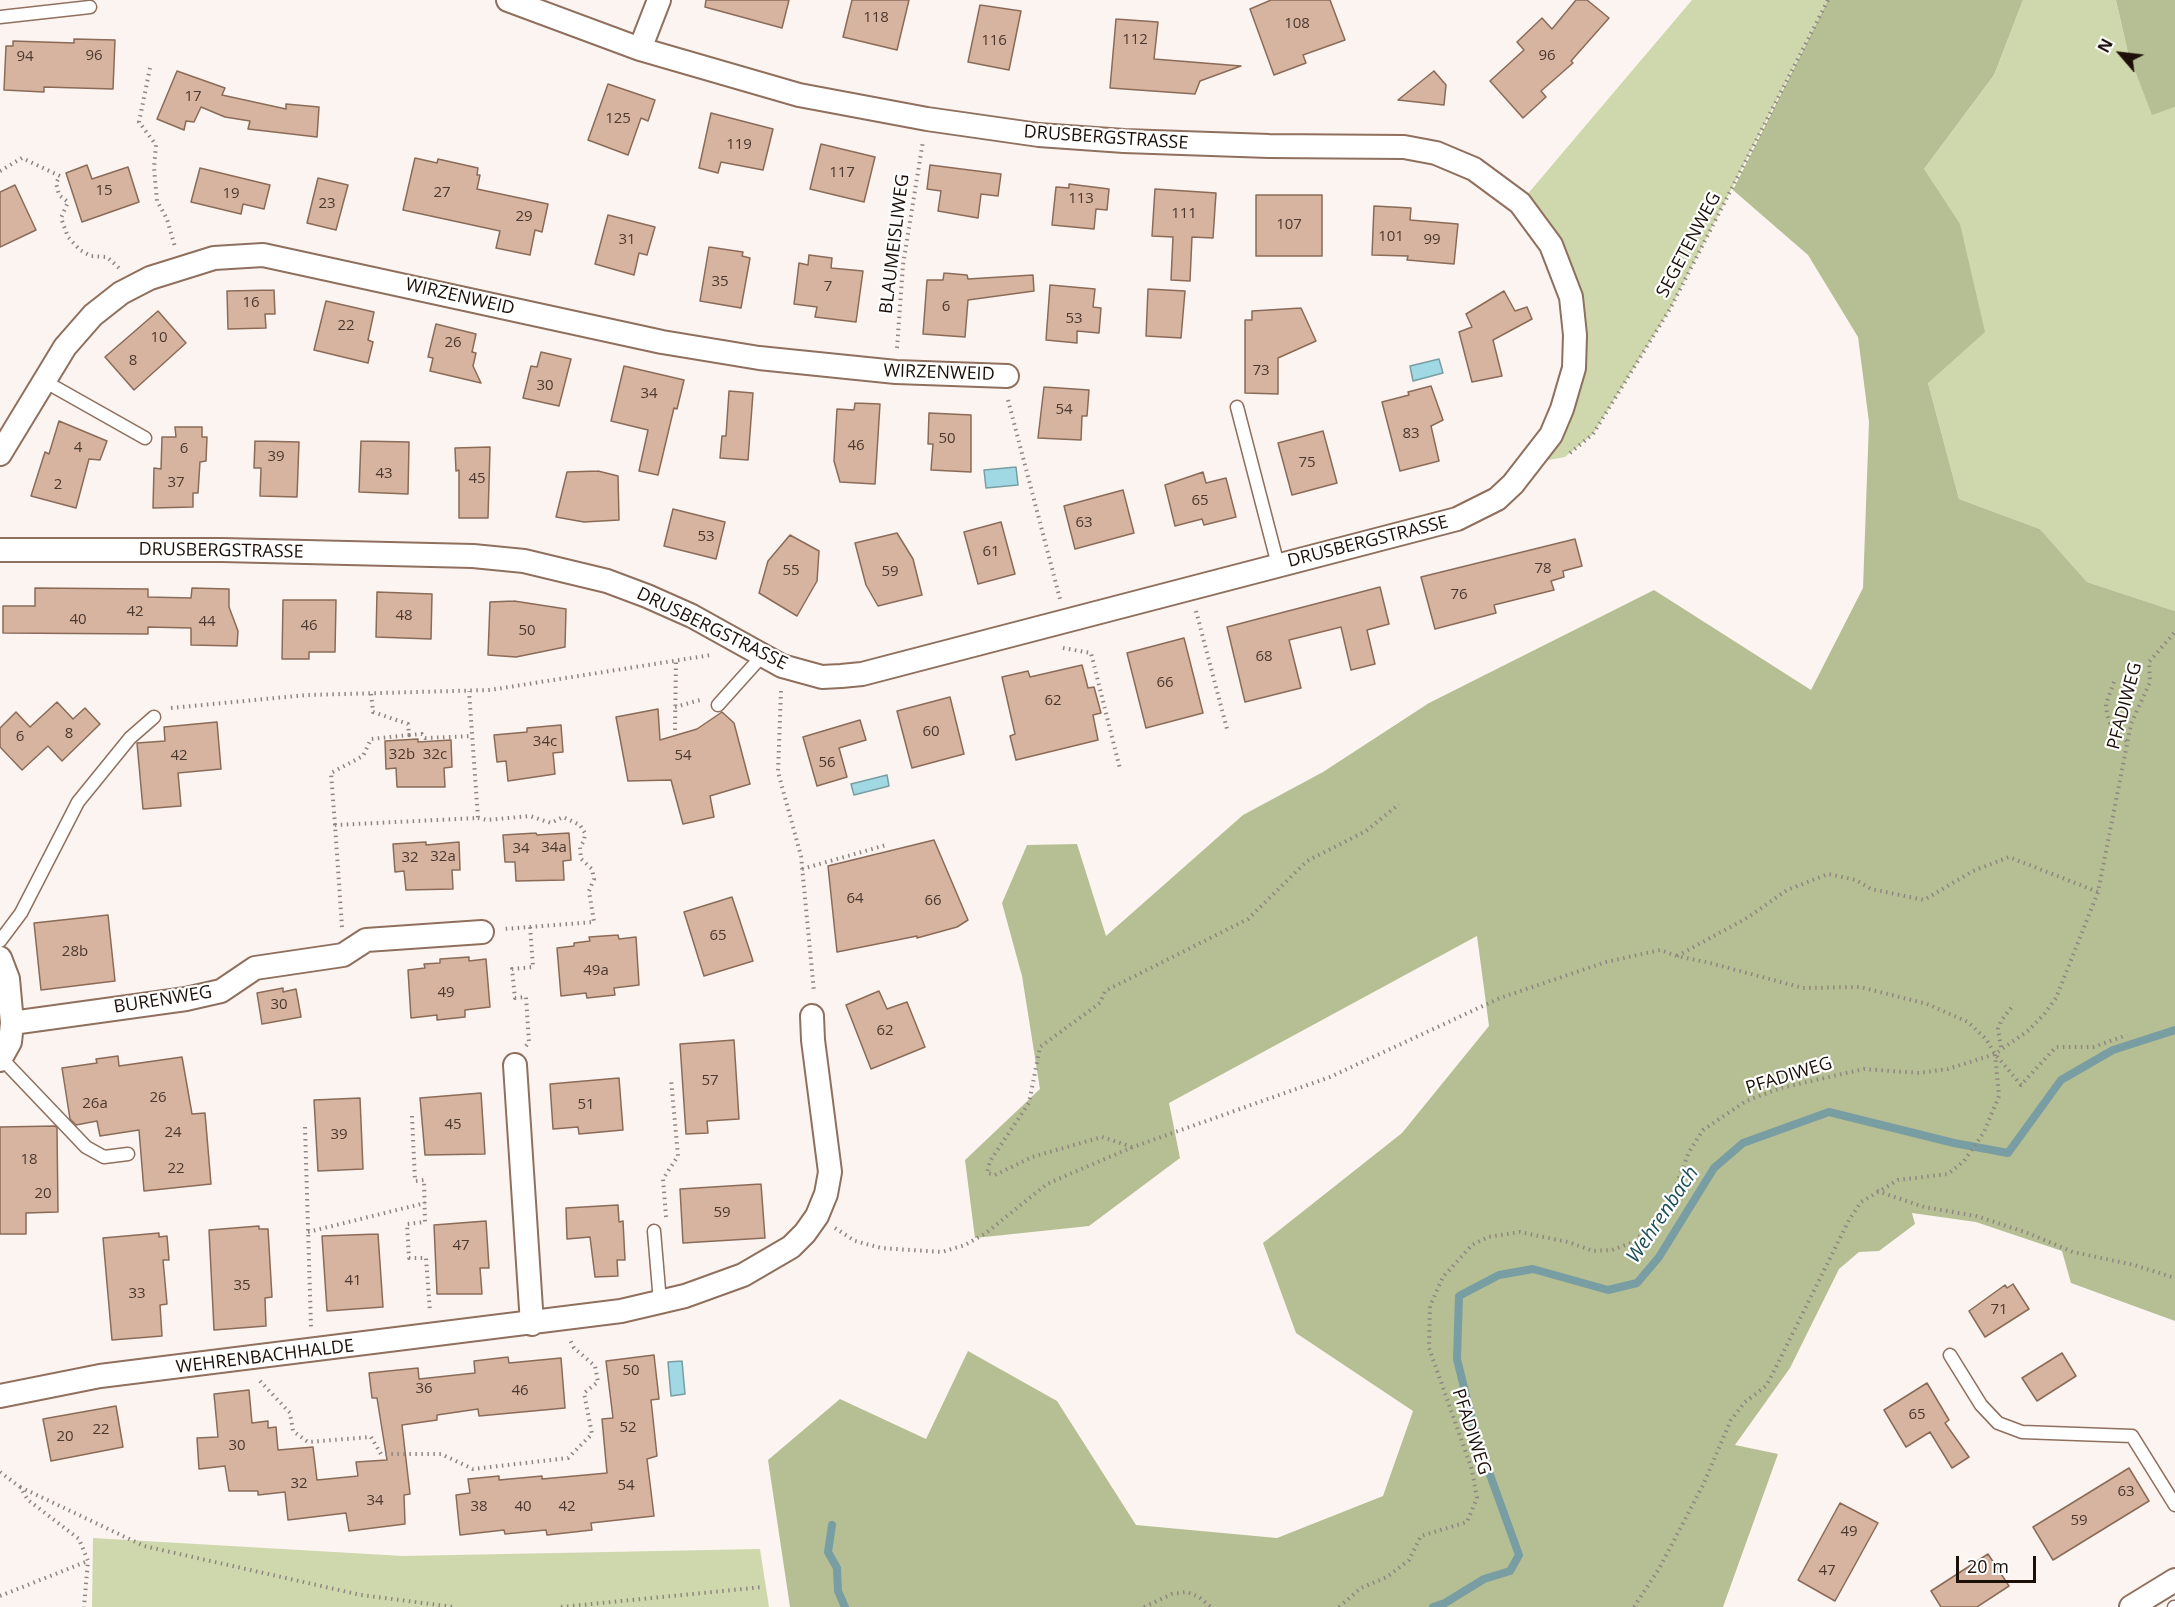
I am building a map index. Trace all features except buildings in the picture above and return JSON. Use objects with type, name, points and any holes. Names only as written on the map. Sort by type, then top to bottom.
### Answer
[{"type":"street","name":"DRUSBERGSTRASSE","points":[[0,550],[222,550],[473,556],[524,561],[607,581],[647,596],[692,616],[772,661],[822,676],[862,674],[1457,519],[1497,499],[1532,463],[1555,427],[1574,368],[1575,335],[1571,297],[1551,245],[1520,203],[1474,169],[1436,153],[1404,147],[1269,146],[1124,141],[1039,135],[927,119],[799,95],[640,50],[508,0]]},
{"type":"street","points":[[640,50],[659,0]]},
{"type":"street","name":"WIRZENWEID","points":[[0,454],[65,347],[93,315],[121,292],[150,278],[214,258],[263,255],[662,342],[759,358],[896,372],[1007,376]]},
{"type":"street","name":"BURENWEG","points":[[12,1023],[186,999],[221,991],[255,968],[343,955],[366,940],[482,932]]},
{"type":"street","points":[[0,958],[8,979],[12,1023],[10,1042],[1,1060]]},
{"type":"street","name":"WEHRENBACHHALDE","points":[[0,1396],[100,1376],[560,1320],[685,1296],[743,1275],[790,1247],[817,1216],[826,1194],[830,1172],[812,1017]]},
{"type":"street","points":[[515,1065],[532,1324]]},
{"type":"street","points":[[2131,1607],[2175,1581]]},
{"type":"lane","points":[[0,17],[90,7]]},
{"type":"lane","points":[[44,381],[145,438]]},
{"type":"lane","points":[[1237,407],[1278,565]]},
{"type":"lane","points":[[718,705],[772,661]]},
{"type":"lane","points":[[0,941],[21,913],[78,802],[130,738],[154,717]]},
{"type":"lane","points":[[1,1060],[86,1147],[104,1157],[128,1154]]},
{"type":"lane","points":[[654,1231],[660,1302]]},
{"type":"lane","points":[[1950,1355],[1981,1405],[1998,1423],[2022,1432],[2132,1436],[2175,1505]]},
{"type":"path","name":"SEGETENWEG","points":[[1532,463],[1565,458],[1593,434],[1670,309],[1828,0]]},
{"type":"path","points":[[150,68],[139,122],[156,145],[154,168],[157,201],[167,219],[182,268]]},
{"type":"path","name":"BLAUMEISLIWEG","points":[[896,372],[903,265],[927,119]]},
{"type":"path","points":[[0,171],[22,158],[60,176],[57,183],[59,195],[68,202],[61,218],[68,237],[80,250],[91,256],[107,257],[117,264],[121,273],[121,292]]},
{"type":"path","points":[[1007,376],[1008,402],[1059,622],[1057,647],[1091,653],[1120,769]]},
{"type":"path","points":[[1190,588],[1227,729]]},
{"type":"path","name":"PFADIWEG","points":[[1339,1607],[1361,1588],[1387,1577],[1408,1560],[1421,1536],[1467,1522],[1477,1498],[1472,1470],[1429,1348],[1430,1306],[1443,1277],[1472,1245],[1488,1237],[1520,1232],[1568,1242],[1593,1251],[1612,1250],[1630,1243],[1645,1232],[1670,1201],[1689,1152],[1703,1130],[1746,1101],[1781,1088],[1864,1069],[1919,1073],[1948,1069],[1995,1054],[2001,1047],[2029,1030],[2056,998],[2098,892],[2131,724],[2150,682],[2150,662],[2175,632]]},
{"type":"path","points":[[154,717],[172,708],[307,695],[490,690],[713,654],[738,643]]},
{"type":"path","points":[[675,730],[676,660]]},
{"type":"path","points":[[772,661],[778,772],[802,869],[814,995],[812,1017]]},
{"type":"path","points":[[2114,682],[2106,704],[2107,714],[2110,723],[2128,743]]},
{"type":"path","points":[[469,690],[478,818]]},
{"type":"path","points":[[371,693],[373,712],[408,723],[409,735]]},
{"type":"path","points":[[343,955],[331,773],[363,756],[371,739],[422,734],[425,738],[472,736]]},
{"type":"path","points":[[1133,1148],[1102,1137],[1032,1157],[995,1175],[987,1173],[990,1161],[1029,1103],[1040,1047],[1100,1003],[1105,991],[1248,919],[1307,861],[1366,831],[1399,804]]},
{"type":"path","points":[[335,825],[478,818],[487,820],[530,816],[551,823],[563,817],[580,825],[585,833],[584,841],[580,846],[581,859],[592,869],[594,879],[589,891],[594,922],[482,932]]},
{"type":"path","points":[[802,869],[886,845]]},
{"type":"path","points":[[1677,956],[1747,918],[1787,890],[1828,874],[1856,880],[1871,889],[1924,900],[1973,872],[2009,857],[2048,870],[2064,880],[2098,892]]},
{"type":"path","points":[[515,1065],[529,1041],[526,996],[515,998],[512,969],[533,967],[530,926]]},
{"type":"path","points":[[817,1216],[855,1241],[881,1248],[942,1252],[965,1245],[986,1233],[1047,1184],[1133,1148],[1330,1077],[1500,998],[1606,962],[1660,950],[1803,988],[1860,987],[1927,1004],[1968,1022],[1986,1039],[1995,1054],[2021,1085],[2056,1047],[2093,1047],[2127,1035]]},
{"type":"path","points":[[2001,1047],[1998,1029],[2014,1004]]},
{"type":"path","points":[[1634,1607],[1660,1567],[1703,1485],[1731,1420],[1745,1402],[1766,1386],[1849,1220],[1861,1202],[1898,1180],[1948,1174],[1964,1161],[1984,1132],[1999,1096],[1995,1054]]},
{"type":"path","points":[[654,1231],[667,1217],[663,1179],[678,1156],[671,1079]]},
{"type":"path","points":[[412,1116],[415,1181],[424,1180],[425,1222],[407,1224],[409,1258],[426,1258],[432,1336]]},
{"type":"path","points":[[305,1127],[312,1352]]},
{"type":"path","points":[[1876,1191],[1924,1207],[1986,1219],[2073,1252],[2134,1265],[2175,1278]]},
{"type":"path","points":[[308,1232],[425,1203]]},
{"type":"path","points":[[244,1359],[265,1388],[290,1413],[293,1431],[308,1442],[371,1437],[381,1454],[441,1454],[473,1469],[568,1458],[592,1434],[584,1393],[598,1382],[595,1366],[574,1348],[560,1320]]},
{"type":"path","points":[[0,1472],[20,1486],[144,1546],[361,1595],[454,1607]]},
{"type":"path","points":[[20,1486],[28,1500],[79,1539],[88,1561],[84,1607]]},
{"type":"path","points":[[0,1596],[88,1561]]},
{"type":"path","points":[[561,1607],[763,1587]]},
{"type":"path","points":[[1144,1607],[1172,1594],[1187,1592],[1199,1597],[1211,1607]]},
{"type":"green space","points":[[1692,0],[1828,0],[1670,309],[1593,434],[1565,457],[1532,463],[1562,409],[1571,297],[1520,203]]},
{"type":"green space","points":[[1828,0],[2023,0],[1994,75],[1924,169],[1960,224],[1985,332],[1928,383],[1959,499],[2040,529],[2087,582],[2175,611],[2175,1321],[2071,1283],[2062,1251],[1976,1222],[1912,1213],[1915,1224],[1879,1251],[1859,1252],[1839,1269],[1790,1368],[1735,1445],[1778,1454],[1723,1607],[790,1607],[768,1460],[840,1399],[926,1439],[968,1351],[1057,1401],[1136,1525],[1277,1538],[1383,1496],[1413,1411],[1296,1333],[1263,1243],[1402,1133],[1489,1026],[1477,936],[1169,1103],[1180,1158],[1089,1226],[975,1238],[965,1160],[1040,1089],[1022,976],[1002,903],[1027,845],[1077,844],[1106,936],[1243,815],[1323,772],[1429,703],[1654,590],[1811,690],[1863,588],[1869,422],[1858,337],[1808,255],[1733,190]]},
{"type":"green space","points":[[2023,0],[2116,0],[2128,53],[2152,114],[2175,107],[2175,611],[2087,582],[2040,529],[1959,499],[1928,383],[1924,169],[1994,75]]},
{"type":"green space","points":[[2116,0],[2175,0],[2175,107],[2152,115],[2128,53]]},
{"type":"green space","points":[[93,1538],[403,1556],[760,1549],[769,1607],[92,1607]]},
{"type":"water","points":[[1439,359],[1443,373],[1413,381],[1410,366]]},
{"type":"water","points":[[1016,467],[1018,485],[986,488],[984,470]]},
{"type":"water","points":[[887,775],[889,786],[854,795],[851,784]]},
{"type":"water","points":[[682,1361],[685,1394],[671,1396],[668,1362]]},
{"type":"waterway","name":"Wehrenbach","points":[[1433,1607],[1445,1603],[1484,1579],[1510,1571],[1519,1555],[1476,1436],[1457,1359],[1459,1296],[1499,1275],[1533,1269],[1608,1290],[1637,1283],[1659,1257],[1714,1168],[1743,1143],[1829,1112],[1954,1143],[2008,1153],[2061,1080],[2113,1050],[2175,1030]]},
{"type":"waterway","points":[[832,1525],[828,1552],[837,1568],[838,1591],[845,1607]]}]
